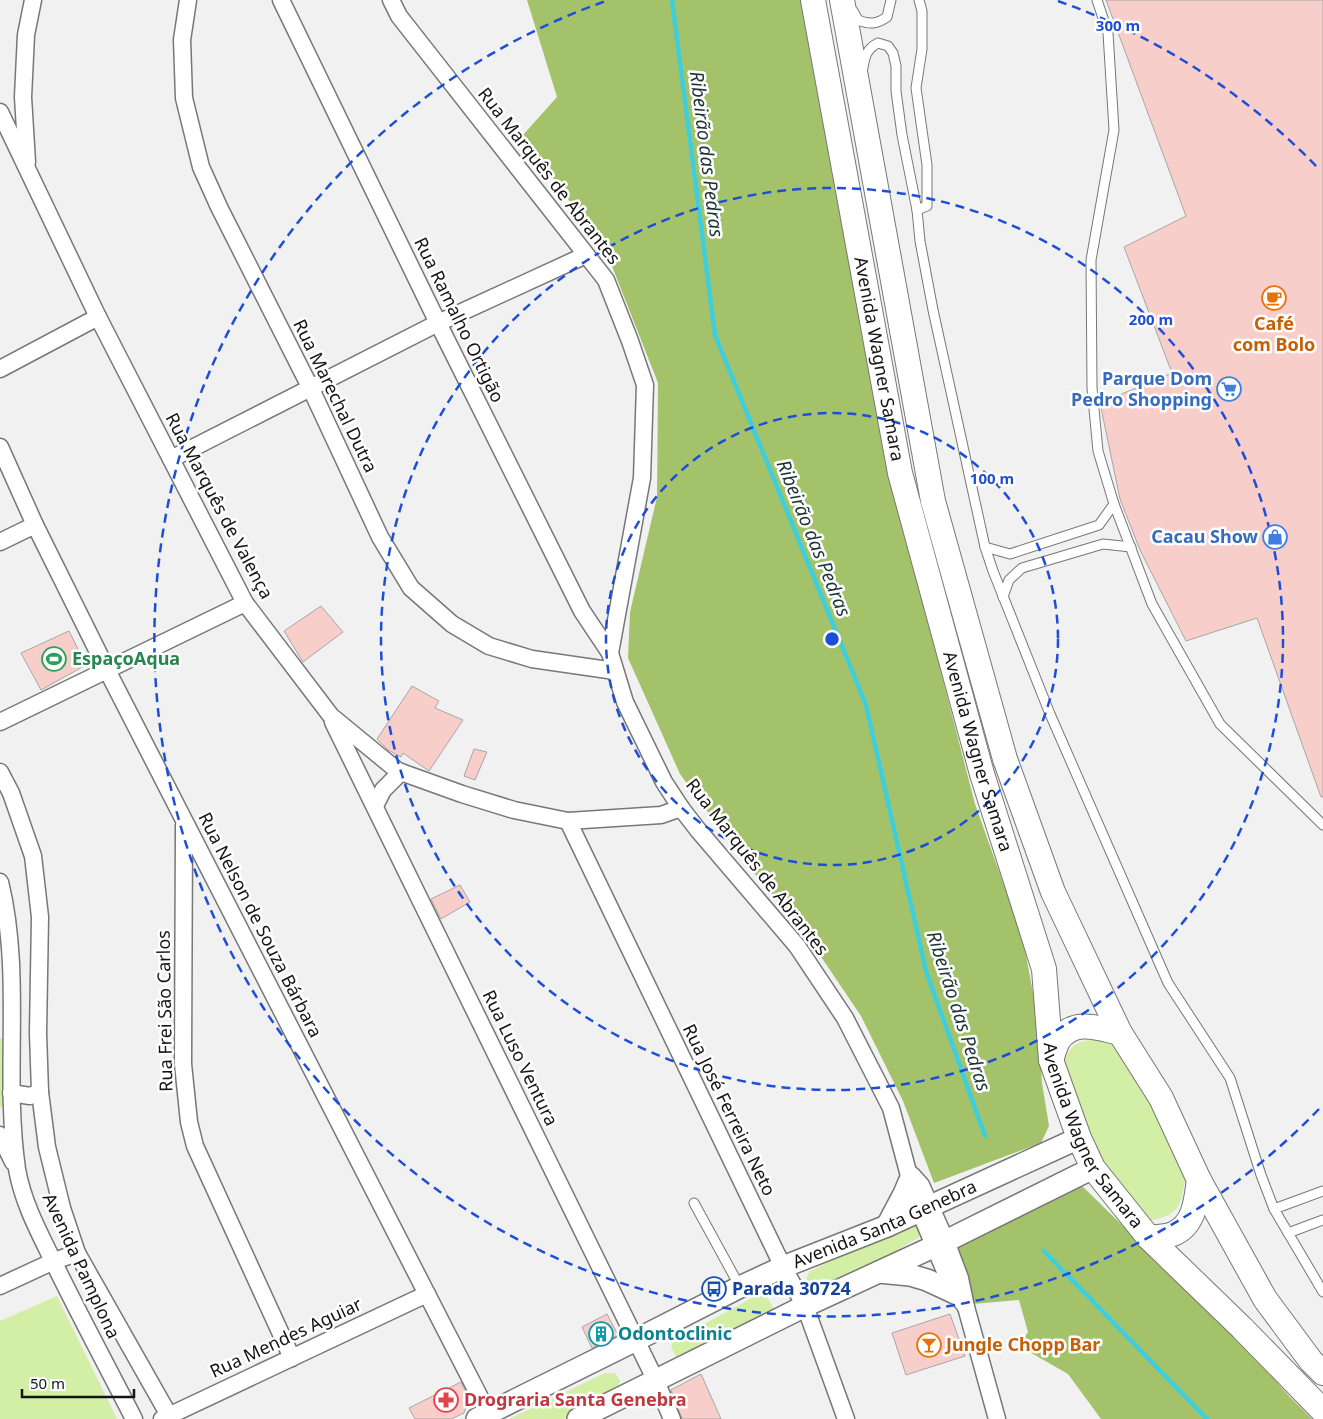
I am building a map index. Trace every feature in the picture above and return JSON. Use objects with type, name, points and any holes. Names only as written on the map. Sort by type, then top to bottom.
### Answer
[{"type":"main road","name":"Avenida Wagner Samara","points":[[812,0],[900,473],[982,774],[1044,969],[1051,1060],[1079,1138],[1093,1168],[1149,1238],[1242,1328],[1323,1411]]},
{"type":"main road","name":"Avenida Wagner Samara","points":[[842,0],[933,501],[1005,759],[1053,892],[1120,1033],[1161,1098],[1199,1180],[1265,1299],[1311,1361],[1323,1373]]},
{"type":"main road","points":[[1051,1060],[1059,1040],[1075,1027],[1090,1026],[1120,1033]]},
{"type":"main road","points":[[1149,1238],[1173,1234],[1187,1224],[1196,1208],[1199,1180]]},
{"type":"street","name":"Rua Marquês de Valença","points":[[33,0],[26,35],[23,97],[28,172],[98,317],[245,603],[331,716],[401,772],[514,810],[568,821],[662,815],[681,808]]},
{"type":"street","name":"Rua Marechal Dutra","points":[[188,0],[182,40],[184,98],[201,166],[219,208],[311,389],[380,537],[411,588],[452,624],[489,646],[532,660],[615,671]]},
{"type":"street","name":"Rua Ramalho Ortigão","points":[[281,0],[438,323],[582,611],[610,653]]},
{"type":"street","name":"Rua Marquês de Abrantes","points":[[391,0],[399,16],[606,280],[645,385],[642,478],[610,653],[625,702],[664,782],[681,808],[797,946],[845,1018],[892,1108],[908,1177],[940,1243],[997,1419]]},
{"type":"street","points":[[0,112],[28,172]]},
{"type":"street","points":[[171,459],[438,323],[586,255]]},
{"type":"street","points":[[0,369],[98,317]]},
{"type":"street","name":"Rua Nelson de Souza Bárbara","points":[[0,447],[35,525],[107,670],[427,1294],[485,1417]]},
{"type":"street","points":[[0,542],[35,525]]},
{"type":"street","points":[[0,722],[245,603]]},
{"type":"street","name":"Rua Luso Ventura","points":[[331,716],[656,1381],[672,1419]]},
{"type":"street","name":"Avenida Pamplona","points":[[0,772],[12,793],[32,856],[40,917],[38,1033],[40,1092],[47,1148],[62,1208],[77,1253],[167,1418]]},
{"type":"street","points":[[375,806],[383,790],[401,772]]},
{"type":"street","name":"Rua Frei São Carlos","points":[[184,821],[183,1064],[189,1122],[195,1146],[292,1358]]},
{"type":"street","name":"Rua José Ferreira Neto","points":[[568,821],[783,1267],[805,1306],[846,1419]]},
{"type":"street","name":"Avenida Pamplona","points":[[0,882],[12,958],[12,1093],[18,1170],[30,1214],[134,1419]]},
{"type":"street","points":[[11,1032],[19,1026],[28,1026],[38,1033]]},
{"type":"street","points":[[12,1093],[30,1096],[40,1092]]},
{"type":"street","points":[[0,1135],[18,1170]]},
{"type":"street","name":"Avenida Santa Genebra","points":[[485,1417],[740,1287],[783,1267],[887,1226],[1079,1138]]},
{"type":"street","name":"Avenida Santa Genebra","points":[[578,1419],[805,1306],[940,1243],[1093,1168]]},
{"type":"street","points":[[887,1226],[899,1204],[908,1177]]},
{"type":"street","points":[[0,1286],[54,1261],[77,1253]]},
{"type":"street","points":[[879,1272],[910,1275],[927,1280],[960,1300]]},
{"type":"street","name":"Rua Mendes Aguiar","points":[[167,1418],[427,1294]]},
{"type":"lane","points":[[847,0],[858,20],[866,23],[877,23],[887,17],[891,0]]},
{"type":"lane","points":[[917,210],[927,206],[927,165],[916,88],[922,49],[922,11],[919,0]]},
{"type":"lane","points":[[1097,0],[1108,33],[1114,130],[1091,260],[1092,388],[1098,451],[1114,504],[1152,604],[1220,724],[1323,826]]},
{"type":"lane","points":[[860,97],[865,58],[869,48],[878,43],[888,46],[893,53],[896,66],[896,90],[902,135],[917,210],[920,241],[933,310],[985,547],[1056,729],[1168,983],[1230,1078],[1274,1210],[1323,1292]]},
{"type":"lane","points":[[985,547],[1010,554],[1099,525],[1114,504]]},
{"type":"lane","points":[[1003,596],[1009,580],[1022,568],[1103,544],[1131,547]]},
{"type":"lane","points":[[1274,1210],[1323,1192]]},
{"type":"lane","points":[[694,1203],[740,1287]]},
{"type":"lane","points":[[1288,1233],[1323,1220]]},
{"type":"green space","points":[[527,0],[804,0],[888,467],[975,804],[1023,939],[1038,1020],[1042,1083],[1049,1126],[1041,1143],[934,1183],[903,1101],[861,1016],[809,939],[740,856],[680,774],[628,658],[630,612],[657,497],[658,383],[608,256],[523,135],[557,97]]},
{"type":"green space","points":[[4,1037],[6,1105],[0,1108],[0,1039]]},
{"type":"green space","points":[[1094,1040],[1120,1046],[1187,1171],[1180,1202],[1172,1213],[1165,1216],[1142,1222],[1103,1163],[1087,1131],[1061,1069],[1072,1048],[1081,1042]]},
{"type":"green space","points":[[1081,1185],[1233,1333],[1312,1419],[1101,1419],[1068,1374],[1019,1346],[1028,1332],[1019,1300],[973,1304],[955,1248]]},
{"type":"green space","points":[[915,1220],[921,1232],[918,1238],[820,1295],[811,1288],[806,1280],[809,1272],[904,1223]]},
{"type":"green space","points":[[759,1294],[766,1296],[775,1310],[677,1359],[671,1347],[673,1341]]},
{"type":"green space","points":[[57,1296],[117,1419],[0,1419],[0,1321]]},
{"type":"green space","points":[[605,1373],[615,1373],[620,1381],[617,1390],[563,1419],[509,1419]]},
{"type":"building","name":"Parque Dom Pedro Shopping","points":[[1106,0],[1323,0],[1323,797],[1321,797],[1257,618],[1186,641],[1140,550],[1120,499],[1100,403],[1172,373],[1124,247],[1186,216]]},
{"type":"building","points":[[321,606],[343,632],[303,662],[284,631]]},
{"type":"building","name":"EspaçoAqua","points":[[69,631],[86,665],[41,690],[21,653]]},
{"type":"building","points":[[412,686],[439,701],[435,708],[463,720],[429,771],[403,753],[401,757],[388,750],[377,739]]},
{"type":"building","points":[[474,749],[487,752],[475,780],[464,776]]},
{"type":"building","points":[[460,885],[470,902],[441,919],[431,899]]},
{"type":"building","name":"Odontoclinic","points":[[607,1314],[618,1335],[592,1348],[582,1327]]},
{"type":"building","name":"Jungle Chopp Bar","points":[[950,1314],[965,1356],[906,1375],[892,1333]]},
{"type":"building","points":[[701,1374],[721,1419],[682,1419],[671,1390]]},
{"type":"building","name":"Drograria Santa Genebra","points":[[461,1382],[469,1398],[464,1413],[451,1419],[415,1419],[409,1408]]},
{"type":"waterway","name":"Ribeirão das Pedras","points":[[672,0],[715,335],[866,705],[926,971],[985,1136]]},
{"type":"waterway","name":"Ribeirão das Pedras","points":[[1044,1251],[1207,1419]]},
{"type":"place","name":"Café com Bolo","points":[[1274,298]]},
{"type":"place","name":"Parque Dom Pedro Shopping","points":[[1229,389]]},
{"type":"place","name":"Cacau Show","points":[[1275,537]]},
{"type":"place","name":"EspaçoAqua","points":[[54,659]]},
{"type":"place","name":"Parada 30724","points":[[714,1289]]},
{"type":"place","name":"Odontoclinic","points":[[601,1334]]},
{"type":"place","name":"Jungle Chopp Bar","points":[[929,1345]]},
{"type":"place","name":"Drograria Santa Genebra","points":[[446,1400]]}]
